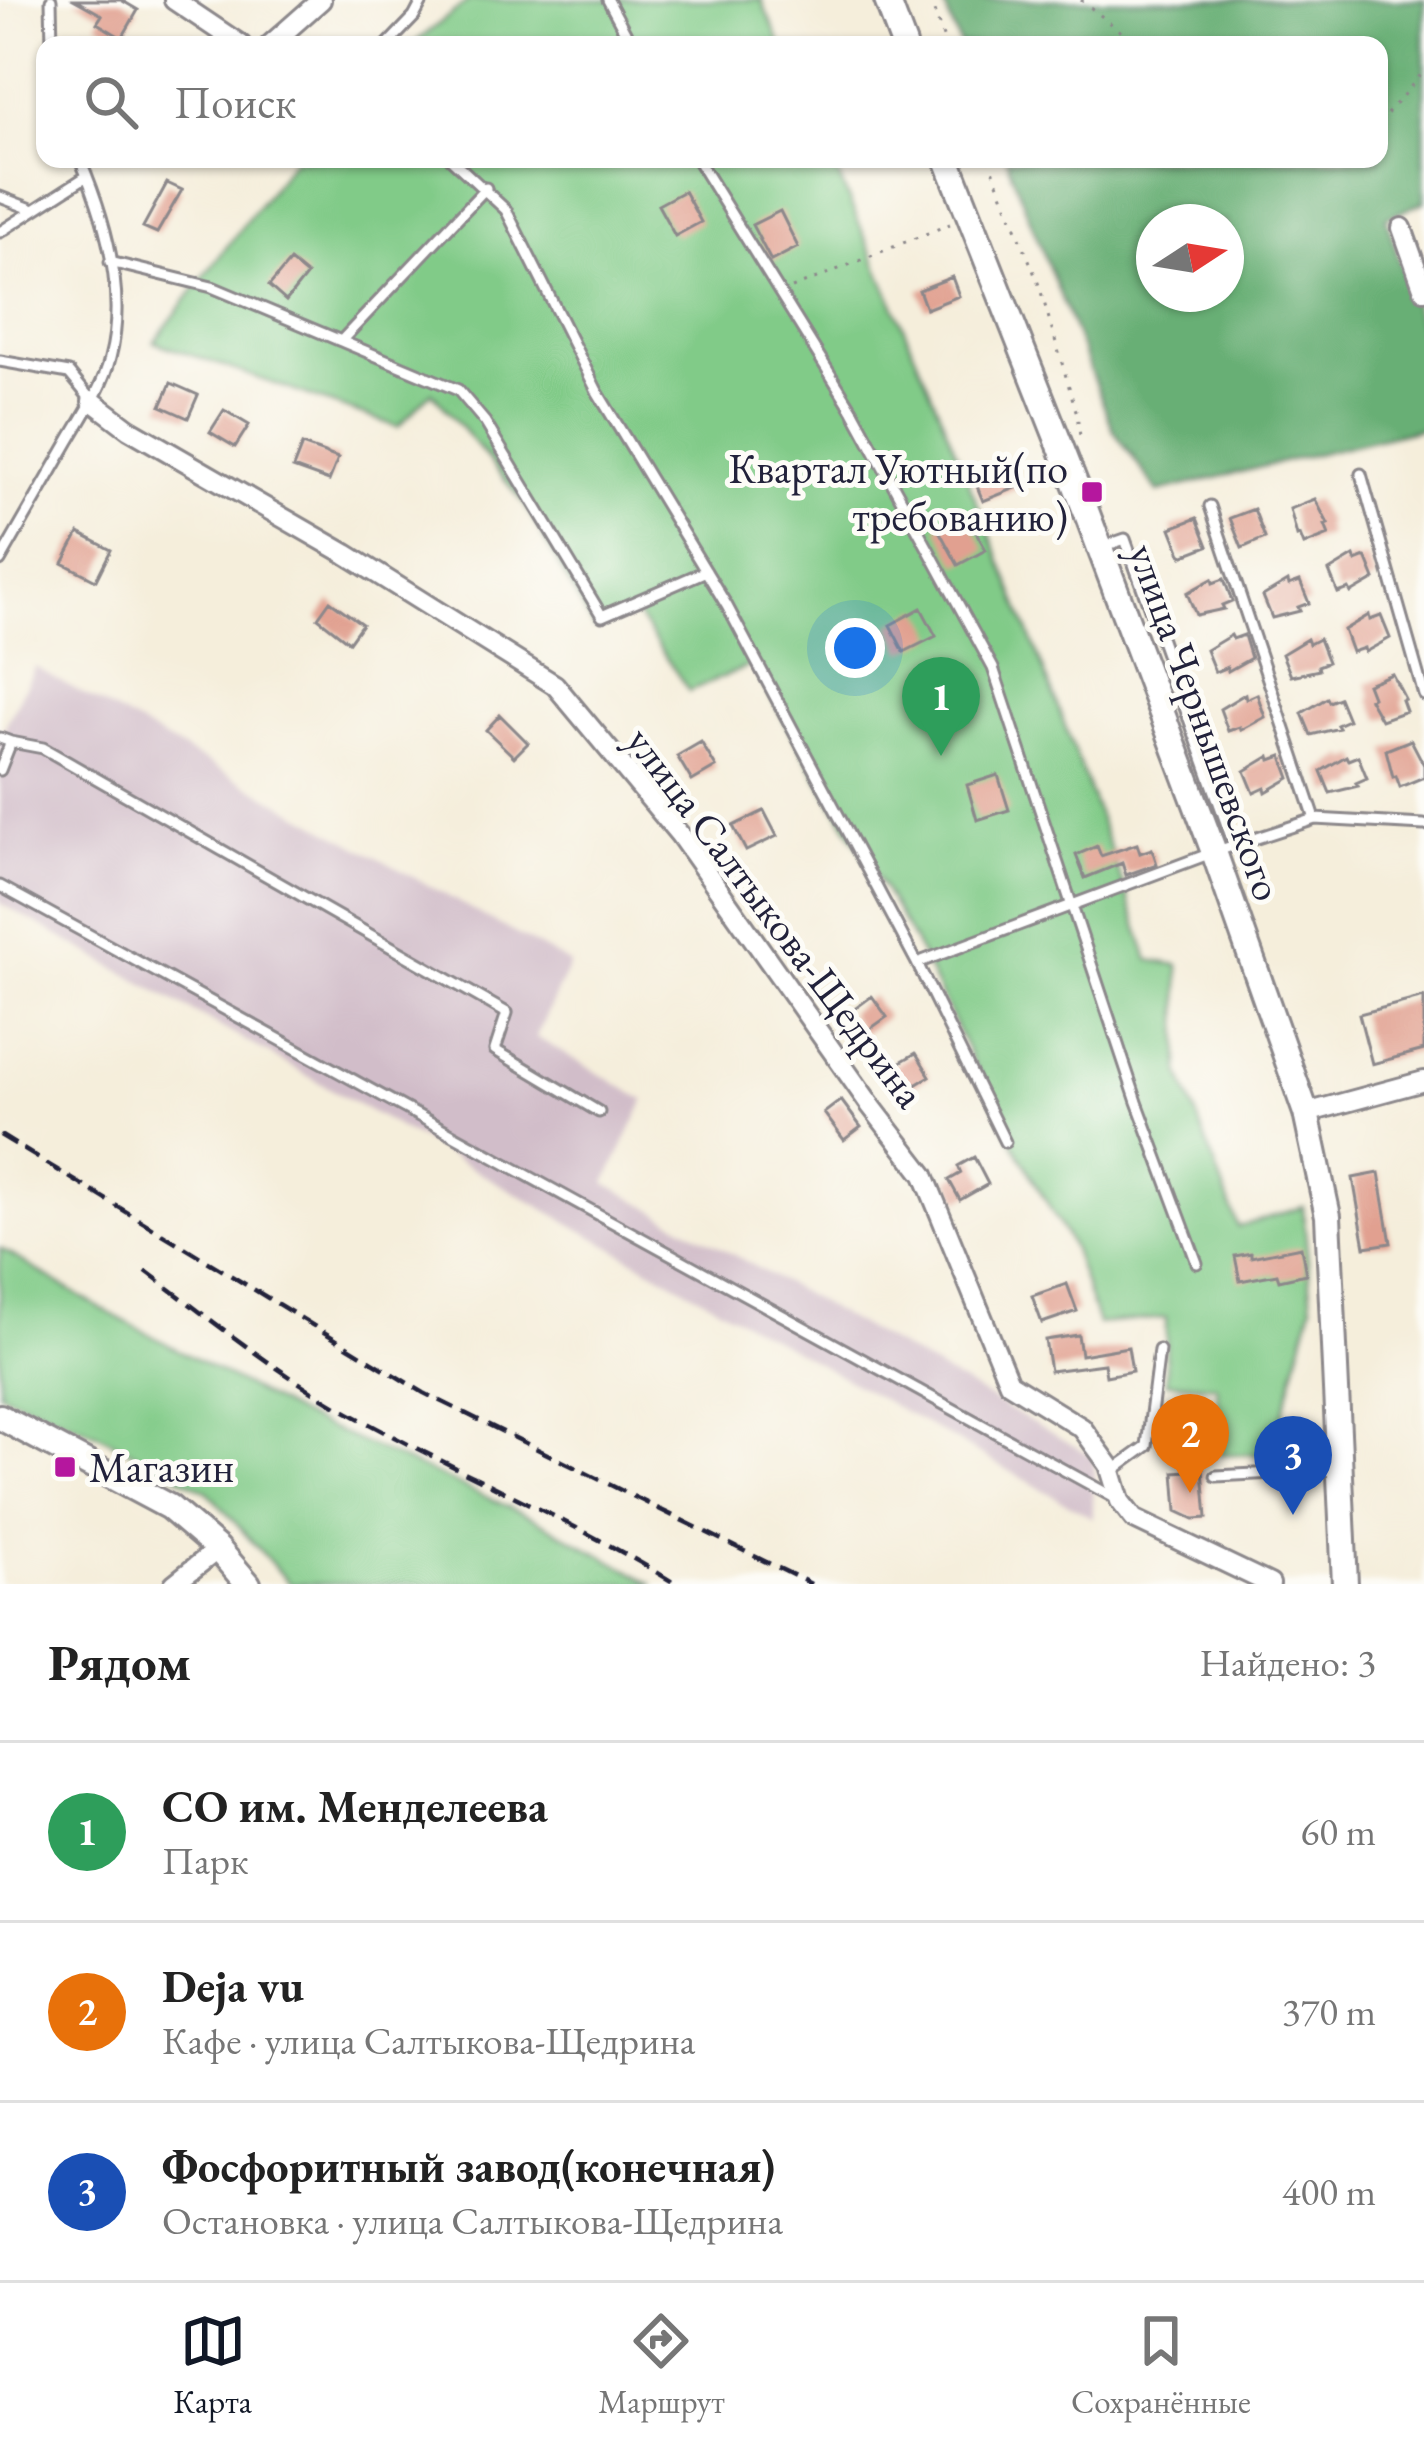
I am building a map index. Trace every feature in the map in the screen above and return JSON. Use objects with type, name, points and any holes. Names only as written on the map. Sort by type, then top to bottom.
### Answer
[{"type":"street","points":[[174,0],[228,36]]},
{"type":"street","points":[[280,36],[321,0]]},
{"type":"street","points":[[887,0],[901,36]]},
{"type":"street","name":"улица Чернышевского","points":[[950,168],[1100,548],[1171,704],[1224,848],[1306,1113],[1328,1216],[1346,1584]]},
{"type":"street","points":[[1402,227],[1424,290]]},
{"type":"street","name":"улица Салтыкова-Щедрина","points":[[92,401],[129,429],[346,554],[554,685],[680,835],[924,1175],[1009,1383],[1082,1428],[1111,1472],[1120,1501]]},
{"type":"street","points":[[1306,1113],[1424,1081]]},
{"type":"street","points":[[0,1417],[169,1507],[248,1584]]},
{"type":"street","points":[[1120,1501],[1134,1520],[1270,1584]]},
{"type":"street","points":[[174,1584],[218,1550]]},
{"type":"lane","points":[[51,0],[52,36]]},
{"type":"lane","points":[[396,36],[423,0]]},
{"type":"lane","points":[[608,0],[627,36]]},
{"type":"lane","points":[[0,562],[92,401],[110,360],[116,321],[110,262],[84,168]]},
{"type":"lane","points":[[463,168],[506,210],[598,393],[706,571],[917,963],[1005,1142]]},
{"type":"lane","points":[[703,168],[853,411],[993,668],[1136,1102],[1197,1263]]},
{"type":"lane","points":[[0,232],[87,176]]},
{"type":"lane","points":[[341,340],[486,188]]},
{"type":"lane","points":[[0,196],[34,210]]},
{"type":"lane","points":[[110,262],[212,287],[458,390],[485,422],[602,616],[706,571]]},
{"type":"lane","points":[[0,361],[69,373],[92,401]]},
{"type":"lane","points":[[1361,474],[1424,695]]},
{"type":"lane","points":[[1210,506],[1315,820]]},
{"type":"lane","points":[[0,770],[5,740],[43,748],[507,1013],[496,1050],[599,1112]]},
{"type":"lane","points":[[917,963],[1224,848],[1315,820],[1424,825]]},
{"type":"lane","points":[[0,886],[1120,1501]]},
{"type":"lane","points":[[1111,1472],[1147,1446],[1160,1350]]},
{"type":"lane","points":[[1216,1476],[1341,1469]]},
{"type":"path","points":[[930,0],[943,36]]},
{"type":"path","points":[[1082,0],[1127,36]]},
{"type":"path","points":[[1388,113],[1424,71]]},
{"type":"path","points":[[992,168],[1039,285],[1080,434]]},
{"type":"path","points":[[780,292],[969,216]]},
{"type":"shaded area","points":[[35,667],[570,964],[536,1037],[645,1100],[606,1183],[1094,1457],[1093,1518],[0,903],[0,736]]},
{"type":"green space","points":[[469,0],[761,0],[777,36],[423,36]]},
{"type":"green space","points":[[942,0],[1424,0],[1424,202],[1386,218],[1424,339],[1424,428],[1158,492],[1114,431],[1010,168],[1388,168],[1388,36],[956,36]]},
{"type":"green space","points":[[287,168],[835,168],[999,556],[1149,960],[1179,965],[1180,1072],[1238,1227],[1303,1207],[1312,1305],[1272,1455],[1220,1454],[1217,1386],[1166,1382],[1166,1318],[1098,1324],[1072,1247],[1011,1139],[914,941],[752,665],[689,691],[634,611],[594,628],[524,503],[432,392],[398,427],[154,342]]},
{"type":"green space","points":[[0,1248],[91,1303],[299,1415],[532,1517],[654,1584],[290,1584],[208,1492],[96,1433],[0,1393]]},
{"type":"building","points":[[75,0],[121,0],[138,10],[123,36],[97,23],[102,15]]},
{"type":"building","points":[[167,183],[182,190],[157,233],[143,227]]},
{"type":"building","points":[[684,191],[701,222],[675,236],[658,205]]},
{"type":"building","points":[[780,211],[798,247],[771,261],[752,225]]},
{"type":"building","points":[[290,261],[307,275],[286,301],[269,286]]},
{"type":"building","points":[[952,277],[959,296],[926,309],[919,290]]},
{"type":"building","points":[[171,383],[198,395],[188,418],[161,406]]},
{"type":"building","points":[[224,410],[249,425],[235,447],[210,432]]},
{"type":"building","points":[[302,445],[338,458],[329,481],[293,468]]},
{"type":"building","points":[[1005,460],[1016,488],[983,501],[972,474]]},
{"type":"building","points":[[1315,499],[1329,535],[1304,545],[1290,509]]},
{"type":"building","points":[[1254,509],[1265,538],[1242,548],[1230,518]]},
{"type":"building","points":[[965,512],[986,550],[958,565],[937,527]]},
{"type":"building","points":[[1197,518],[1208,546],[1182,556],[1171,528]]},
{"type":"building","points":[[79,533],[111,550],[96,580],[63,563]]},
{"type":"building","points":[[1354,556],[1356,561],[1366,557],[1375,579],[1351,593],[1349,589],[1338,593],[1329,571]]},
{"type":"building","points":[[1212,579],[1213,583],[1224,579],[1232,601],[1222,605],[1224,609],[1196,615],[1187,593]]},
{"type":"building","points":[[1288,581],[1289,585],[1300,581],[1309,603],[1298,607],[1300,611],[1272,618],[1263,596]]},
{"type":"building","points":[[330,601],[362,624],[349,642],[318,618]]},
{"type":"building","points":[[921,608],[936,636],[904,652],[890,625]]},
{"type":"building","points":[[1369,615],[1370,620],[1381,616],[1390,638],[1365,652],[1364,648],[1352,652],[1344,630]]},
{"type":"building","points":[[1231,635],[1233,639],[1244,635],[1251,658],[1228,671],[1227,667],[1215,672],[1206,650]]},
{"type":"building","points":[[1307,639],[1309,644],[1319,639],[1328,662],[1318,666],[1319,670],[1291,676],[1282,654]]},
{"type":"building","points":[[1392,674],[1406,711],[1381,720],[1367,684]]},
{"type":"building","points":[[1245,694],[1246,699],[1257,694],[1265,717],[1241,730],[1228,731],[1220,709]]},
{"type":"building","points":[[1327,698],[1329,702],[1339,698],[1348,720],[1339,728],[1311,735],[1302,713]]},
{"type":"building","points":[[500,715],[528,743],[514,757],[486,730]]},
{"type":"building","points":[[1411,740],[1424,765],[1424,777],[1400,787],[1386,750]]},
{"type":"building","points":[[701,742],[716,767],[692,781],[677,756]]},
{"type":"building","points":[[1270,756],[1271,760],[1282,756],[1290,778],[1266,792],[1265,788],[1254,793],[1245,771]]},
{"type":"building","points":[[1346,756],[1348,760],[1358,756],[1367,778],[1358,786],[1330,793],[1321,771]]},
{"type":"building","points":[[998,775],[1009,810],[977,820],[967,785]]},
{"type":"building","points":[[764,811],[777,836],[746,851],[733,826]]},
{"type":"building","points":[[1137,844],[1140,853],[1152,849],[1157,864],[1126,875],[1122,863],[1085,878],[1076,855],[1097,846],[1101,856]]},
{"type":"building","points":[[872,996],[887,1017],[863,1034],[849,1013]]},
{"type":"building","points":[[1424,997],[1424,1050],[1372,1064],[1359,1014]]},
{"type":"building","points":[[916,1053],[930,1076],[899,1095],[885,1071]]},
{"type":"building","points":[[841,1100],[861,1127],[844,1140],[824,1113]]},
{"type":"building","points":[[974,1157],[988,1184],[960,1200],[949,1180],[961,1173],[958,1166]]},
{"type":"building","points":[[1379,1173],[1391,1243],[1365,1247],[1353,1178]]},
{"type":"building","points":[[1301,1247],[1306,1274],[1240,1281],[1235,1256]]},
{"type":"building","points":[[1067,1284],[1077,1311],[1042,1323],[1032,1296]]},
{"type":"building","points":[[1078,1335],[1081,1355],[1128,1347],[1132,1371],[1106,1376],[1104,1364],[1050,1371],[1045,1340]]},
{"type":"building","points":[[1203,1470],[1207,1518],[1194,1519],[1177,1511],[1174,1472]]},
{"type":"railway","points":[[0,1135],[424,1393],[811,1584]]},
{"type":"railway","points":[[146,1271],[330,1402],[676,1584]]},
{"type":"place","name":"Квартал Уютный(по требованию)","points":[[1092,492]]},
{"type":"place","name":"СО им. Менделеева","points":[[941,756]]},
{"type":"place","name":"Магазин","points":[[65,1467]]},
{"type":"place","name":"Deja vu","points":[[1190,1493]]},
{"type":"place","name":"Фосфоритный завод(конечная)","points":[[1293,1515]]}]
